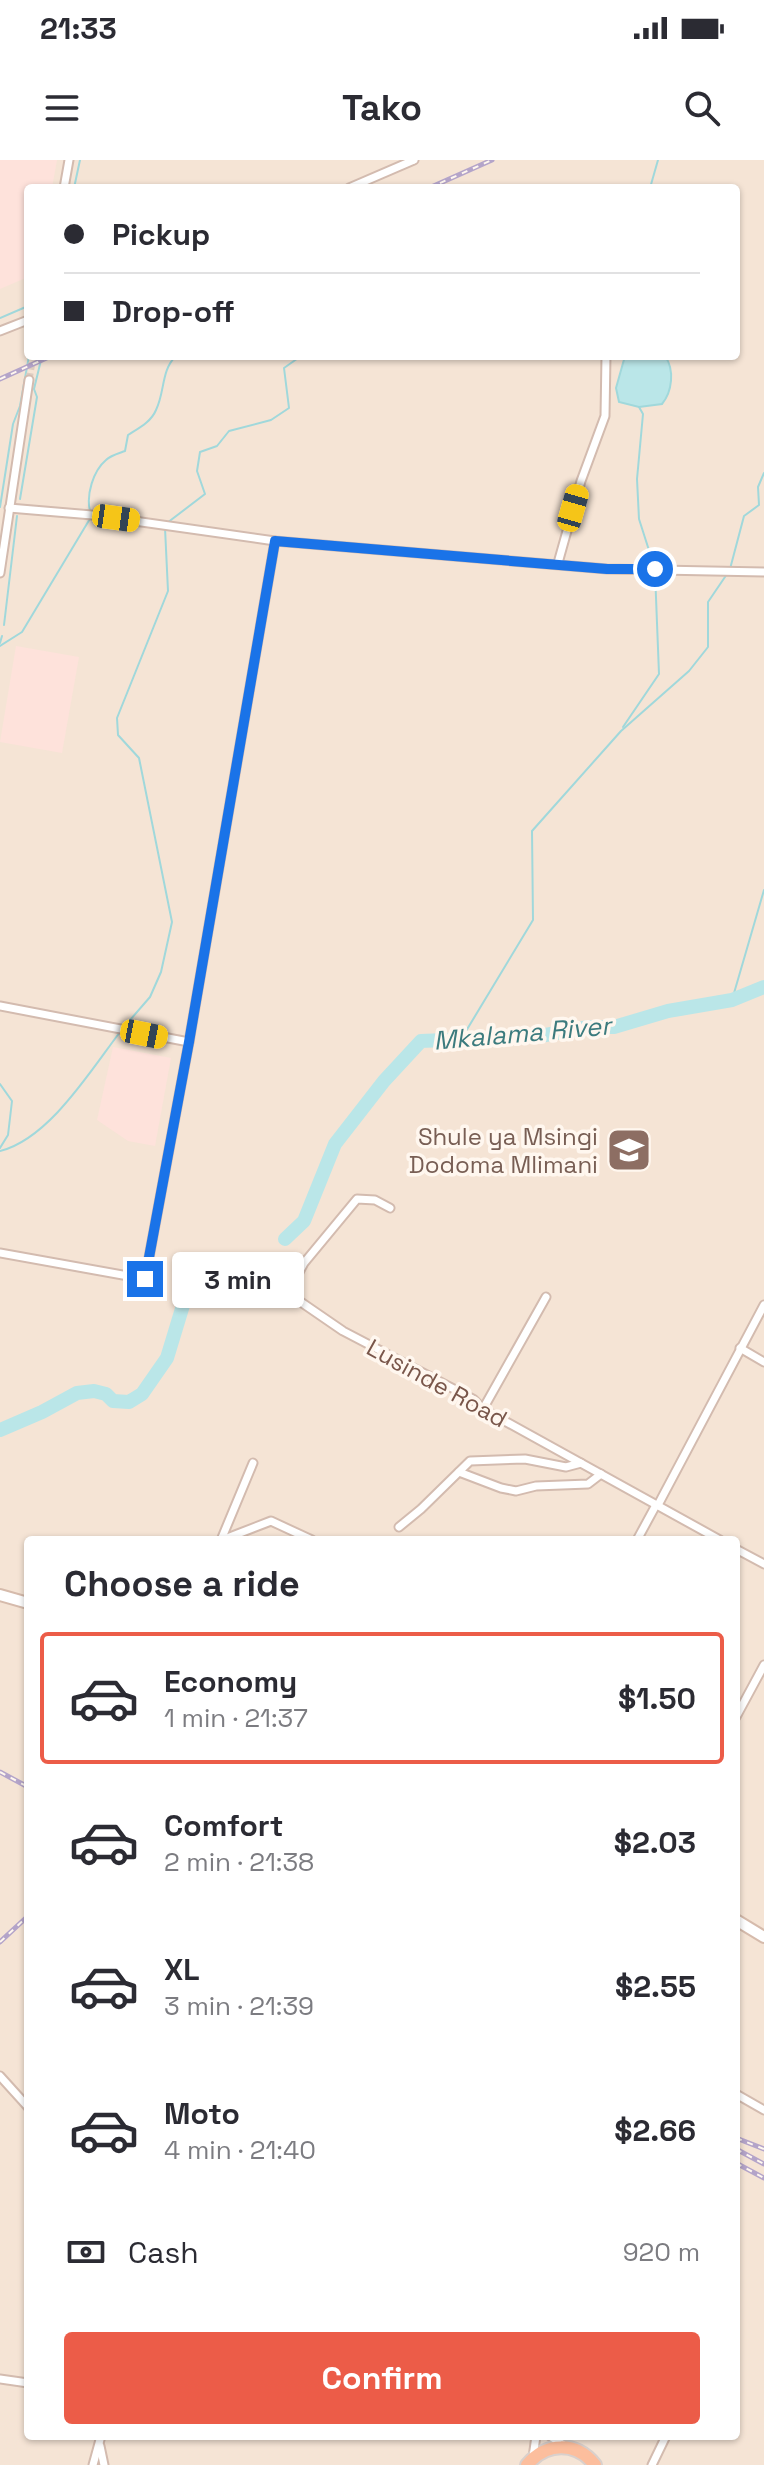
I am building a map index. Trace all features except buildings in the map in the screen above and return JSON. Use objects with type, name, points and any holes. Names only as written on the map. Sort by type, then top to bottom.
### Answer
[{"type":"highway","points":[[530,2461],[548,2449],[565,2447],[585,2454],[597,2464]]},
{"type":"main road","points":[[1,1597],[24,1602]]},
{"type":"main road","points":[[740,1922],[764,1937]]},
{"type":"street","points":[[65,184],[69,160]]},
{"type":"street","points":[[358,184],[414,160]]},
{"type":"street","points":[[0,331],[24,322]]},
{"type":"street","points":[[558,563],[581,481],[605,416],[606,360]]},
{"type":"street","points":[[0,573],[29,380]]},
{"type":"street","points":[[9,508],[92,515],[275,541],[607,569],[764,572]]},
{"type":"street","points":[[0,1253],[145,1279],[275,541]]},
{"type":"street","points":[[0,1006],[189,1042]]},
{"type":"street","name":"Lusinde Road","points":[[390,1208],[375,1200],[357,1199],[304,1263],[291,1287],[295,1298],[343,1331],[473,1399],[483,1409],[713,1536]]},
{"type":"street","points":[[483,1409],[546,1297]]},
{"type":"street","points":[[639,1536],[764,1305]]},
{"type":"street","points":[[740,1348],[764,1362]]},
{"type":"street","points":[[399,1527],[476,1459],[537,1460],[566,1467],[581,1463]]},
{"type":"street","points":[[224,1536],[253,1463]]},
{"type":"street","points":[[459,1472],[516,1491],[536,1486],[588,1484],[601,1474]]},
{"type":"street","points":[[232,1536],[271,1521],[303,1536]]},
{"type":"street","points":[[740,1551],[764,1564]]},
{"type":"street","points":[[740,1710],[764,1665]]},
{"type":"street","points":[[0,2076],[24,2103]]},
{"type":"street","points":[[740,2096],[764,2110]]},
{"type":"street","points":[[0,2379],[24,2382]]},
{"type":"street","points":[[93,2465],[100,2440]]},
{"type":"street","points":[[100,2440],[104,2465]]},
{"type":"street","points":[[530,2461],[535,2440]]},
{"type":"street","points":[[555,2440],[565,2447]]},
{"type":"street","points":[[652,2465],[664,2440]]},
{"type":"shaded area","points":[[0,160],[764,160],[764,2465],[0,2465]]},
{"type":"shaded area","points":[[0,160],[57,160],[53,184],[24,184],[24,279],[0,289]]},
{"type":"shaded area","points":[[16,646],[79,657],[62,753],[0,742]]},
{"type":"shaded area","points":[[113,1047],[171,1058],[155,1146],[128,1141],[97,1120]]},
{"type":"water","points":[[624,360],[667,360],[671,381],[662,404],[639,407],[619,402],[616,388]]},
{"type":"waterway","points":[[75,184],[80,160]]},
{"type":"waterway","points":[[651,184],[658,160]]},
{"type":"waterway","points":[[0,318],[24,308]]},
{"type":"waterway","points":[[0,507],[13,424],[20,406],[28,360]]},
{"type":"waterway","points":[[20,499],[37,397],[34,389],[41,360]]},
{"type":"waterway","points":[[90,511],[90,491],[97,470],[108,458],[125,451],[128,435],[154,414],[165,374],[173,360]]},
{"type":"waterway","points":[[167,523],[205,494],[197,471],[200,452],[217,446],[229,431],[271,420],[289,408],[284,368],[295,360]]},
{"type":"waterway","points":[[639,407],[643,414],[637,479],[639,519],[654,566]]},
{"type":"waterway","points":[[730,569],[744,516],[759,505],[758,487],[764,473]]},
{"type":"waterway","points":[[4,625],[17,516]]},
{"type":"waterway","points":[[0,646],[22,632],[91,517]]},
{"type":"waterway","points":[[124,1027],[150,997],[161,972],[172,922],[139,758],[118,735],[117,718],[168,591],[165,528]]},
{"type":"waterway","points":[[623,727],[659,674],[655,572]]},
{"type":"waterway","points":[[460,1041],[533,920],[532,831],[621,731],[689,671],[708,647],[708,602],[727,574]]},
{"type":"waterway","points":[[0,643],[2,636]]},
{"type":"waterway","points":[[732,1000],[764,890]]},
{"type":"waterway","name":"Mkalama River","points":[[285,1239],[304,1221],[335,1144],[384,1081],[421,1041],[540,1036],[589,1027],[614,1027],[668,1011],[732,1000],[764,987]]},
{"type":"waterway","points":[[0,1151],[18,1144],[52,1118],[120,1032]]},
{"type":"waterway","points":[[0,1084],[12,1101],[8,1135],[0,1148]]},
{"type":"waterway","name":"Mkalama River","points":[[0,1430],[77,1393],[94,1391],[106,1394],[113,1401],[129,1402],[142,1394],[167,1358],[184,1302],[231,1268]]},
{"type":"tunnel","points":[[29,380],[32,360]]},
{"type":"railway","points":[[438,184],[492,160]]},
{"type":"railway","points":[[0,379],[42,360]]},
{"type":"railway","points":[[0,1772],[24,1785]]},
{"type":"railway","points":[[0,1942],[24,1920]]},
{"type":"railway","points":[[740,2140],[764,2149]]},
{"type":"railway","points":[[740,2151],[764,2164]]},
{"type":"railway","points":[[740,2165],[764,2178]]},
{"type":"place","name":"Shule ya Msingi Dodoma Mlimani","points":[[629,1150]]},
{"type":"route","points":[[145,1279],[275,541],[607,569],[655,569]]}]
